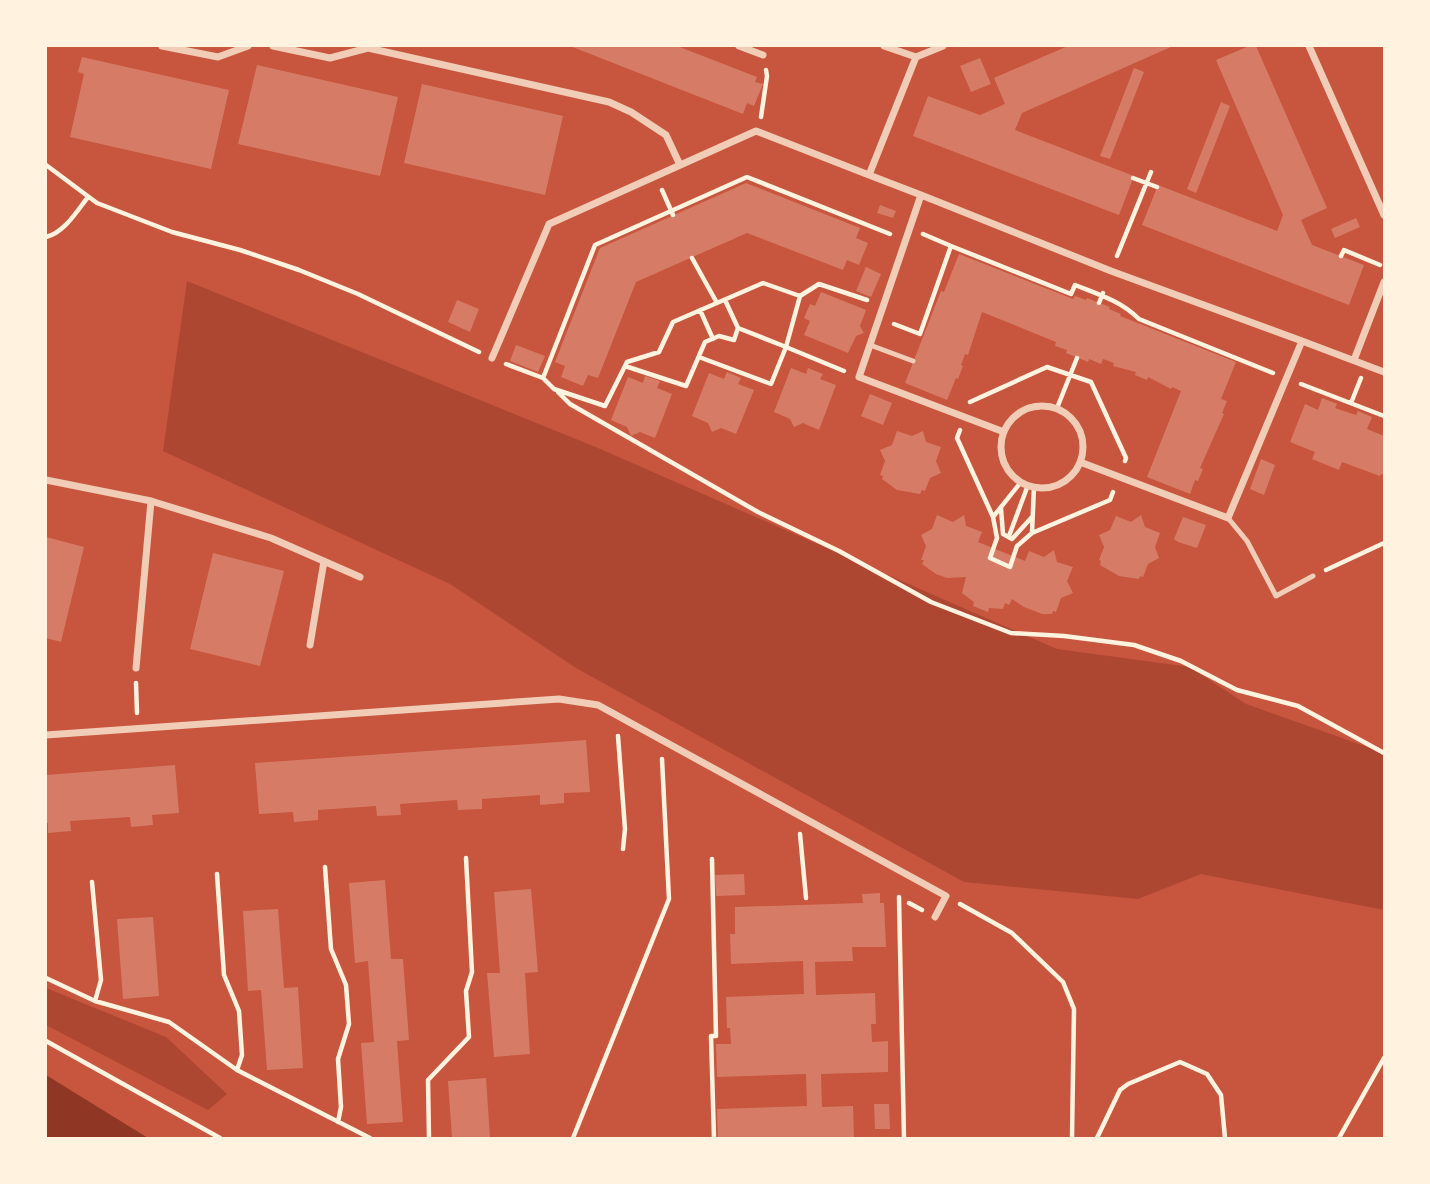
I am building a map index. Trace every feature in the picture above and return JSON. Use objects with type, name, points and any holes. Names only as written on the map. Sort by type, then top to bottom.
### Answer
[{"type":"street","points":[[162,46],[218,57],[248,46]]},
{"type":"street","points":[[273,46],[330,58],[368,48],[609,102],[631,111],[666,135],[680,165]]},
{"type":"street","points":[[739,46],[763,55]]},
{"type":"street","points":[[884,46],[916,57],[943,46]]},
{"type":"street","points":[[1310,46],[1384,215]]},
{"type":"street","points":[[869,176],[916,57]]},
{"type":"street","points":[[492,358],[549,225],[756,131],[1111,271],[1384,372]]},
{"type":"street","points":[[921,195],[859,377],[1003,432]]},
{"type":"street","points":[[1354,360],[1384,282]]},
{"type":"street","points":[[1080,462],[1228,518],[1302,341]]},
{"type":"street","points":[[1031,407],[1057,408],[1077,425],[1082,436],[1080,462],[1073,474],[1062,483],[1048,488],[1028,485],[1010,473],[1003,460],[1003,432],[1020,412],[1031,407]]},
{"type":"street","points":[[46,480],[151,501],[271,538],[360,577]]},
{"type":"street","points":[[136,668],[151,501]]},
{"type":"street","points":[[310,645],[324,561]]},
{"type":"street","points":[[46,735],[559,699],[598,705],[946,896],[935,917]]},
{"type":"lane","points":[[870,345],[913,361]]},
{"type":"lane","points":[[1228,518],[1247,541],[1276,596],[1313,576]]},
{"type":"path","points":[[756,131],[763,111],[767,76],[763,55]]},
{"type":"path","points":[[46,165],[97,204],[172,232],[240,250],[299,270],[358,294],[492,358],[543,378],[570,404],[682,471],[839,551],[931,602],[1011,633],[1134,645],[1181,661],[1237,690],[1298,705],[1384,752]]},
{"type":"path","points":[[1111,271],[1151,172]]},
{"type":"path","points":[[656,177],[672,213]]},
{"type":"path","points":[[543,378],[595,245],[672,213],[747,177],[892,236]]},
{"type":"path","points":[[1133,178],[1157,187]]},
{"type":"path","points":[[46,237],[53,235],[70,220],[88,197]]},
{"type":"path","points":[[922,234],[1071,294],[1075,285],[1102,295],[1128,307],[1139,318],[1384,416]]},
{"type":"path","points":[[891,323],[920,334],[951,246]]},
{"type":"path","points":[[1341,256],[1344,250],[1384,266]]},
{"type":"path","points":[[692,258],[717,303]]},
{"type":"path","points":[[554,389],[605,406],[627,362],[659,352],[673,323],[763,283],[800,296]]},
{"type":"path","points":[[699,357],[771,384],[786,347],[800,296],[819,284],[875,303]]},
{"type":"path","points":[[625,366],[686,386],[705,342],[719,336],[734,340],[738,328],[725,300]]},
{"type":"path","points":[[700,310],[713,339]]},
{"type":"path","points":[[738,328],[859,377]]},
{"type":"path","points":[[1057,408],[1077,358]]},
{"type":"path","points":[[1351,403],[1366,365]]},
{"type":"path","points":[[1047,368],[1070,375],[1091,382],[1126,458],[1110,500],[1032,533],[1017,546],[1010,567],[990,558],[997,538],[993,517],[957,438],[970,400],[1047,368]]},
{"type":"path","points":[[993,517],[1028,485]]},
{"type":"path","points":[[1028,485],[1032,533]]},
{"type":"path","points":[[1009,536],[1028,485]]},
{"type":"path","points":[[1001,508],[1003,534],[1012,539],[1032,517]]},
{"type":"path","points":[[1313,576],[1384,543]]},
{"type":"path","points":[[136,668],[137,728]]},
{"type":"path","points":[[616,714],[625,829],[624,849]]},
{"type":"path","points":[[573,1139],[669,899],[661,741]]},
{"type":"path","points":[[801,845],[806,898]]},
{"type":"path","points":[[429,1139],[428,1080],[469,1037],[467,991],[472,972],[466,858]]},
{"type":"path","points":[[712,859],[716,1036],[711,1036],[715,1139]]},
{"type":"path","points":[[325,867],[331,949],[346,985],[349,1024],[338,1059],[341,1107],[338,1122]]},
{"type":"path","points":[[217,874],[224,975],[239,1011],[242,1055],[237,1070]]},
{"type":"path","points":[[92,882],[101,980],[95,1001]]},
{"type":"path","points":[[946,896],[1012,933],[1063,982],[1074,1009],[1072,1139]]},
{"type":"path","points":[[899,897],[904,1139]]},
{"type":"path","points":[[46,978],[95,1001],[169,1022],[237,1070],[370,1139]]},
{"type":"path","points":[[46,1041],[220,1139]]},
{"type":"path","points":[[1339,1139],[1384,1058]]},
{"type":"path","points":[[1097,1139],[1120,1090],[1180,1062],[1207,1074],[1221,1095],[1225,1139]]},
{"type":"shaded area","points":[[187,281],[598,448],[1057,649],[1190,667],[1246,704],[1384,753],[1384,910],[1201,874],[1138,899],[964,882],[576,668],[450,584],[163,451]]},
{"type":"shaded area","points":[[46,988],[166,1037],[227,1094],[208,1110],[46,1025]]},
{"type":"shaded area","points":[[46,1075],[148,1138],[46,1138]]},
{"type":"building","points":[[570,46],[677,46],[757,77],[755,82],[763,84],[754,106],[747,103],[743,114]]},
{"type":"building","points":[[1068,46],[1173,46],[1022,113],[1015,130],[1134,176],[1119,215],[913,136],[928,96],[980,115],[1005,104],[994,78]]},
{"type":"building","points":[[1249,46],[1256,46],[1327,208],[1301,220],[1312,245],[1364,265],[1349,305],[1142,225],[1158,185],[1277,231],[1283,215],[1216,60]]},
{"type":"building","points":[[82,57],[229,90],[211,169],[70,137],[84,74],[78,72]]},
{"type":"building","points":[[980,58],[991,84],[971,92],[960,66]]},
{"type":"building","points":[[257,65],[398,97],[380,176],[238,144]]},
{"type":"building","points":[[1134,68],[1144,72],[1110,159],[1100,156]]},
{"type":"building","points":[[422,84],[563,116],[545,195],[404,163]]},
{"type":"building","points":[[1221,102],[1230,106],[1196,193],[1187,189]]},
{"type":"building","points":[[746,183],[860,228],[856,238],[868,243],[859,265],[847,260],[843,270],[747,233],[636,282],[598,378],[588,375],[583,386],[561,377],[565,366],[555,362],[600,248]]},
{"type":"building","points":[[880,205],[896,211],[893,218],[877,213]]},
{"type":"building","points":[[1356,218],[1360,227],[1335,238],[1331,229]]},
{"type":"building","points":[[959,254],[1073,299],[1075,296],[1086,300],[1087,298],[1110,307],[1109,309],[1121,314],[1120,316],[1236,362],[1221,399],[1227,401],[1222,413],[1224,414],[1200,468],[1203,469],[1198,481],[1195,480],[1190,494],[1147,477],[1181,391],[1148,377],[1147,380],[1135,375],[1136,372],[1113,366],[1114,363],[1103,359],[1101,364],[1089,359],[1088,362],[1066,353],[1067,350],[1055,346],[1056,342],[982,312],[968,355],[965,354],[958,379],[956,378],[947,400],[905,383],[941,291],[944,292]]},
{"type":"building","points":[[866,267],[881,274],[871,297],[856,291]]},
{"type":"building","points":[[821,292],[866,310],[860,326],[864,333],[856,336],[848,353],[804,335],[810,321],[804,318],[810,304],[815,306]]},
{"type":"building","points":[[457,300],[479,309],[470,332],[448,322]]},
{"type":"building","points":[[516,345],[545,356],[538,372],[510,361]]},
{"type":"building","points":[[791,368],[806,374],[808,368],[823,374],[820,379],[836,385],[819,430],[803,423],[794,427],[790,419],[774,412]]},
{"type":"building","points":[[727,372],[741,378],[738,384],[754,390],[736,434],[721,428],[712,432],[708,423],[692,416],[709,373],[724,379]]},
{"type":"building","points":[[645,376],[660,381],[657,388],[672,394],[655,438],[640,432],[631,436],[627,427],[611,420],[628,377],[643,383]]},
{"type":"building","points":[[870,394],[892,403],[883,425],[861,416]]},
{"type":"building","points":[[1322,398],[1337,404],[1335,408],[1356,415],[1358,411],[1372,417],[1367,429],[1384,436],[1384,475],[1380,476],[1342,462],[1339,470],[1312,459],[1315,452],[1290,442],[1305,404],[1318,410]]},
{"type":"building","points":[[897,431],[912,436],[923,431],[926,442],[941,447],[936,461],[941,473],[930,478],[925,491],[922,490],[920,494],[897,490],[880,475],[885,461],[880,450],[892,445]]},
{"type":"building","points":[[1261,459],[1275,465],[1264,495],[1250,489]]},
{"type":"building","points":[[937,515],[953,522],[964,515],[966,526],[982,532],[978,542],[1025,561],[1029,551],[1044,557],[1054,550],[1057,562],[1073,567],[1067,581],[1073,593],[1061,598],[1056,612],[1053,611],[1052,614],[1042,614],[1012,599],[1009,605],[1005,603],[1003,609],[989,608],[988,612],[973,606],[974,602],[962,593],[966,577],[947,578],[922,564],[926,546],[921,535],[932,529]]},
{"type":"building","points":[[1141,515],[1145,527],[1160,533],[1155,547],[1159,558],[1148,564],[1143,577],[1140,576],[1139,579],[1119,576],[1100,565],[1104,547],[1099,535],[1110,530],[1116,516],[1131,522]]},
{"type":"building","points":[[1183,517],[1206,525],[1197,548],[1174,539]]},
{"type":"building","points":[[46,537],[84,547],[61,642],[46,638]]},
{"type":"building","points":[[213,553],[284,571],[260,666],[190,649]]},
{"type":"building","points":[[586,740],[590,792],[564,793],[564,803],[540,805],[540,795],[482,799],[482,809],[458,810],[457,800],[400,804],[401,815],[377,816],[376,806],[318,810],[318,820],[294,822],[293,812],[259,814],[255,763]]},
{"type":"building","points":[[175,765],[179,813],[152,815],[153,825],[131,827],[130,817],[70,821],[71,831],[48,833],[46,775]]},
{"type":"building","points":[[744,874],[745,895],[716,896],[715,875]]},
{"type":"building","points":[[385,880],[391,959],[403,959],[409,1040],[397,1041],[403,1122],[367,1124],[361,1043],[374,1042],[368,961],[355,963],[349,883]]},
{"type":"building","points":[[531,889],[538,972],[525,973],[530,1054],[494,1057],[487,973],[500,973],[494,892]]},
{"type":"building","points":[[880,893],[880,903],[884,903],[886,947],[852,947],[853,961],[815,962],[816,995],[875,993],[876,1024],[871,1024],[872,1042],[888,1041],[888,1072],[821,1074],[822,1107],[853,1106],[854,1137],[718,1138],[717,1109],[807,1106],[806,1074],[717,1077],[716,1044],[731,1044],[730,1028],[727,1028],[726,997],[804,994],[803,961],[731,964],[730,934],[735,934],[735,907],[863,903],[862,894]]},
{"type":"building","points":[[278,909],[284,988],[298,987],[303,1068],[267,1070],[261,990],[248,991],[243,911]]},
{"type":"building","points":[[153,917],[159,996],[123,999],[117,919]]},
{"type":"building","points":[[486,1078],[490,1138],[452,1138],[448,1081]]},
{"type":"building","points":[[874,1104],[889,1104],[890,1129],[875,1129]]}]
